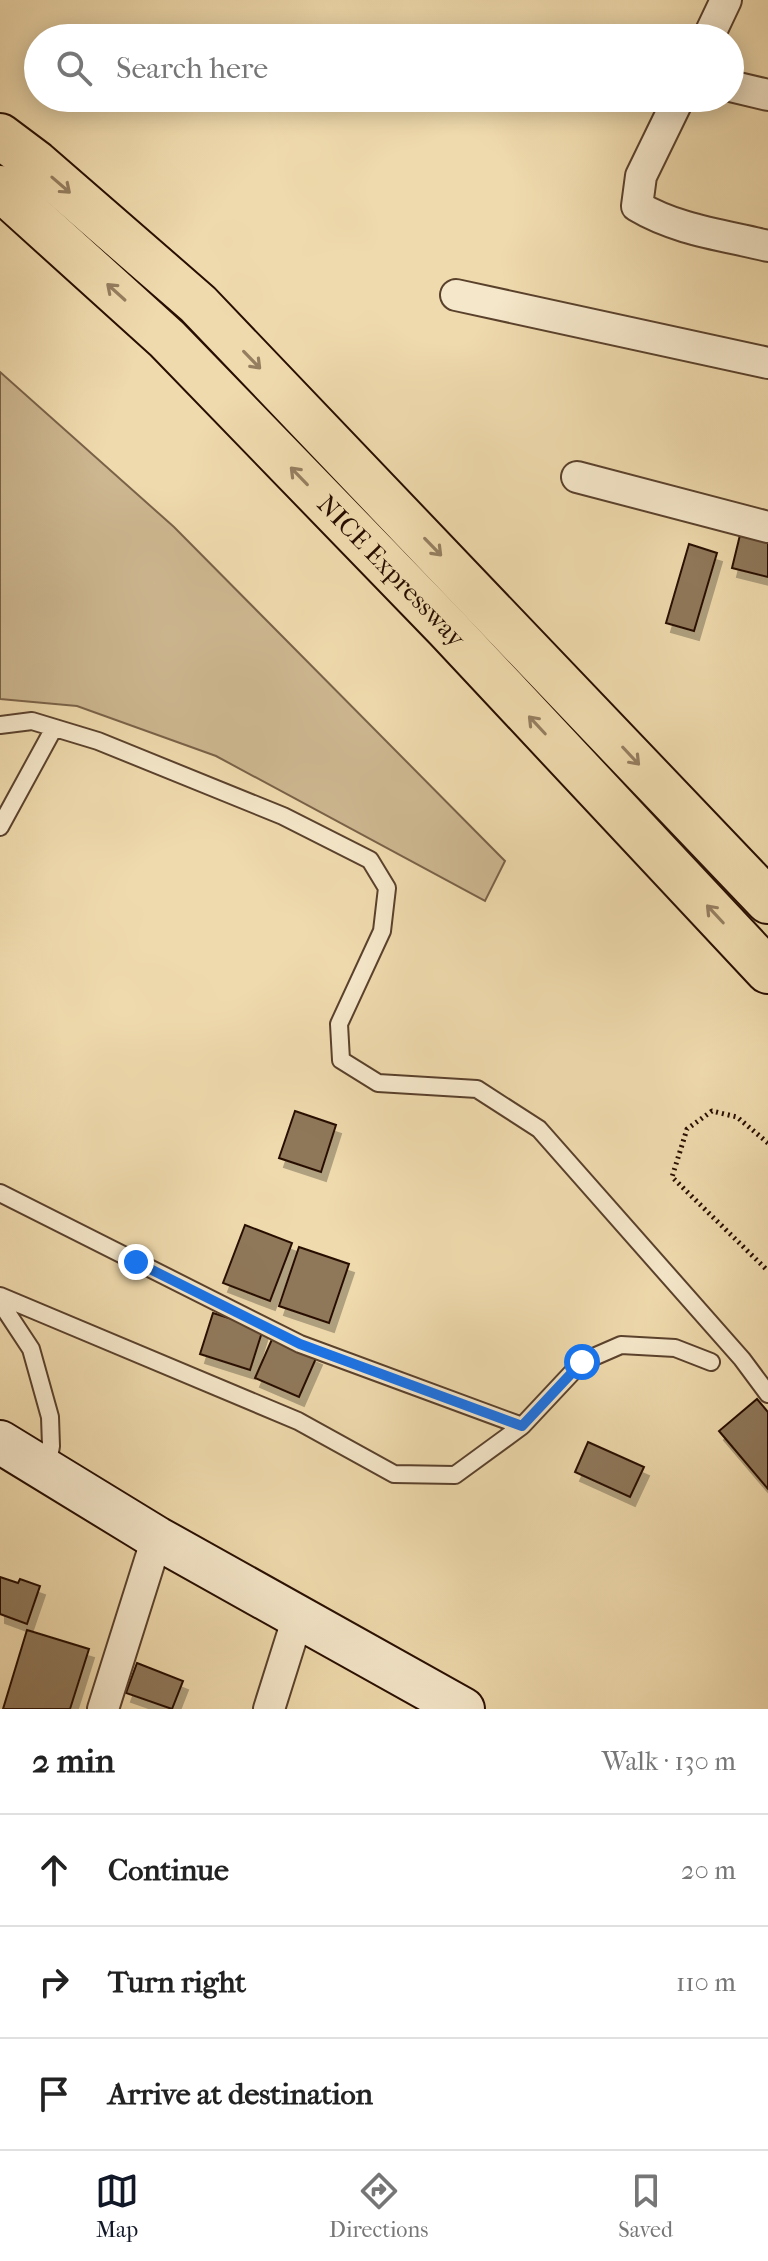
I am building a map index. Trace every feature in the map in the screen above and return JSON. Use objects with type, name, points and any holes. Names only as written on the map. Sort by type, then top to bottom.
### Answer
[{"type":"highway","name":"NICE Expressway","points":[[0,136],[36,163],[198,304],[768,901]]},
{"type":"highway","name":"NICE Expressway","points":[[0,188],[167,339],[447,628],[768,971]]},
{"type":"street","points":[[715,24],[726,0]]},
{"type":"street","points":[[744,89],[768,95]]},
{"type":"street","points":[[672,112],[641,176],[637,206],[659,220],[691,230],[768,246]]},
{"type":"street","points":[[456,295],[768,363]]},
{"type":"street","points":[[577,477],[768,527]]},
{"type":"street","points":[[0,1442],[157,1538],[445,1705]]},
{"type":"street","points":[[103,1709],[157,1538]]},
{"type":"street","points":[[269,1709],[298,1617]]},
{"type":"lane","points":[[0,725],[32,721],[98,741],[283,816],[370,860],[387,888],[382,931],[339,1024],[341,1060],[378,1083],[477,1089],[539,1129],[742,1359],[768,1394]]},
{"type":"lane","points":[[0,827],[54,728]]},
{"type":"lane","points":[[0,1193],[300,1344],[522,1426]]},
{"type":"lane","points":[[0,1299],[298,1421],[394,1474],[455,1475],[522,1426],[582,1362],[621,1345],[675,1348],[711,1362]]},
{"type":"lane","points":[[0,1299],[31,1349],[50,1417],[51,1446],[47,1471]]},
{"type":"path","points":[[768,1143],[737,1117],[712,1111],[687,1129],[672,1177],[768,1271]]},
{"type":"shaded area","points":[[0,372],[174,527],[505,861],[485,901],[216,756],[77,706],[0,699]]},
{"type":"building","points":[[740,535],[768,542],[768,577],[732,568]]},
{"type":"building","points":[[689,544],[717,553],[694,631],[666,623]]},
{"type":"building","points":[[295,1111],[336,1125],[321,1172],[279,1158]]},
{"type":"building","points":[[245,1225],[292,1243],[270,1301],[223,1283]]},
{"type":"building","points":[[299,1247],[349,1264],[329,1323],[279,1306]]},
{"type":"building","points":[[213,1313],[263,1329],[250,1370],[200,1354]]},
{"type":"building","points":[[273,1337],[317,1356],[299,1397],[255,1378]]},
{"type":"building","points":[[757,1399],[768,1412],[768,1489],[719,1431]]},
{"type":"building","points":[[588,1442],[644,1467],[630,1497],[575,1472]]},
{"type":"building","points":[[0,1577],[18,1583],[20,1579],[40,1586],[27,1624],[0,1614]]},
{"type":"building","points":[[27,1630],[89,1649],[70,1709],[3,1709]]},
{"type":"building","points":[[137,1663],[183,1681],[172,1709],[126,1693]]},
{"type":"route","points":[[136,1262],[300,1344],[522,1426],[582,1362]]}]
